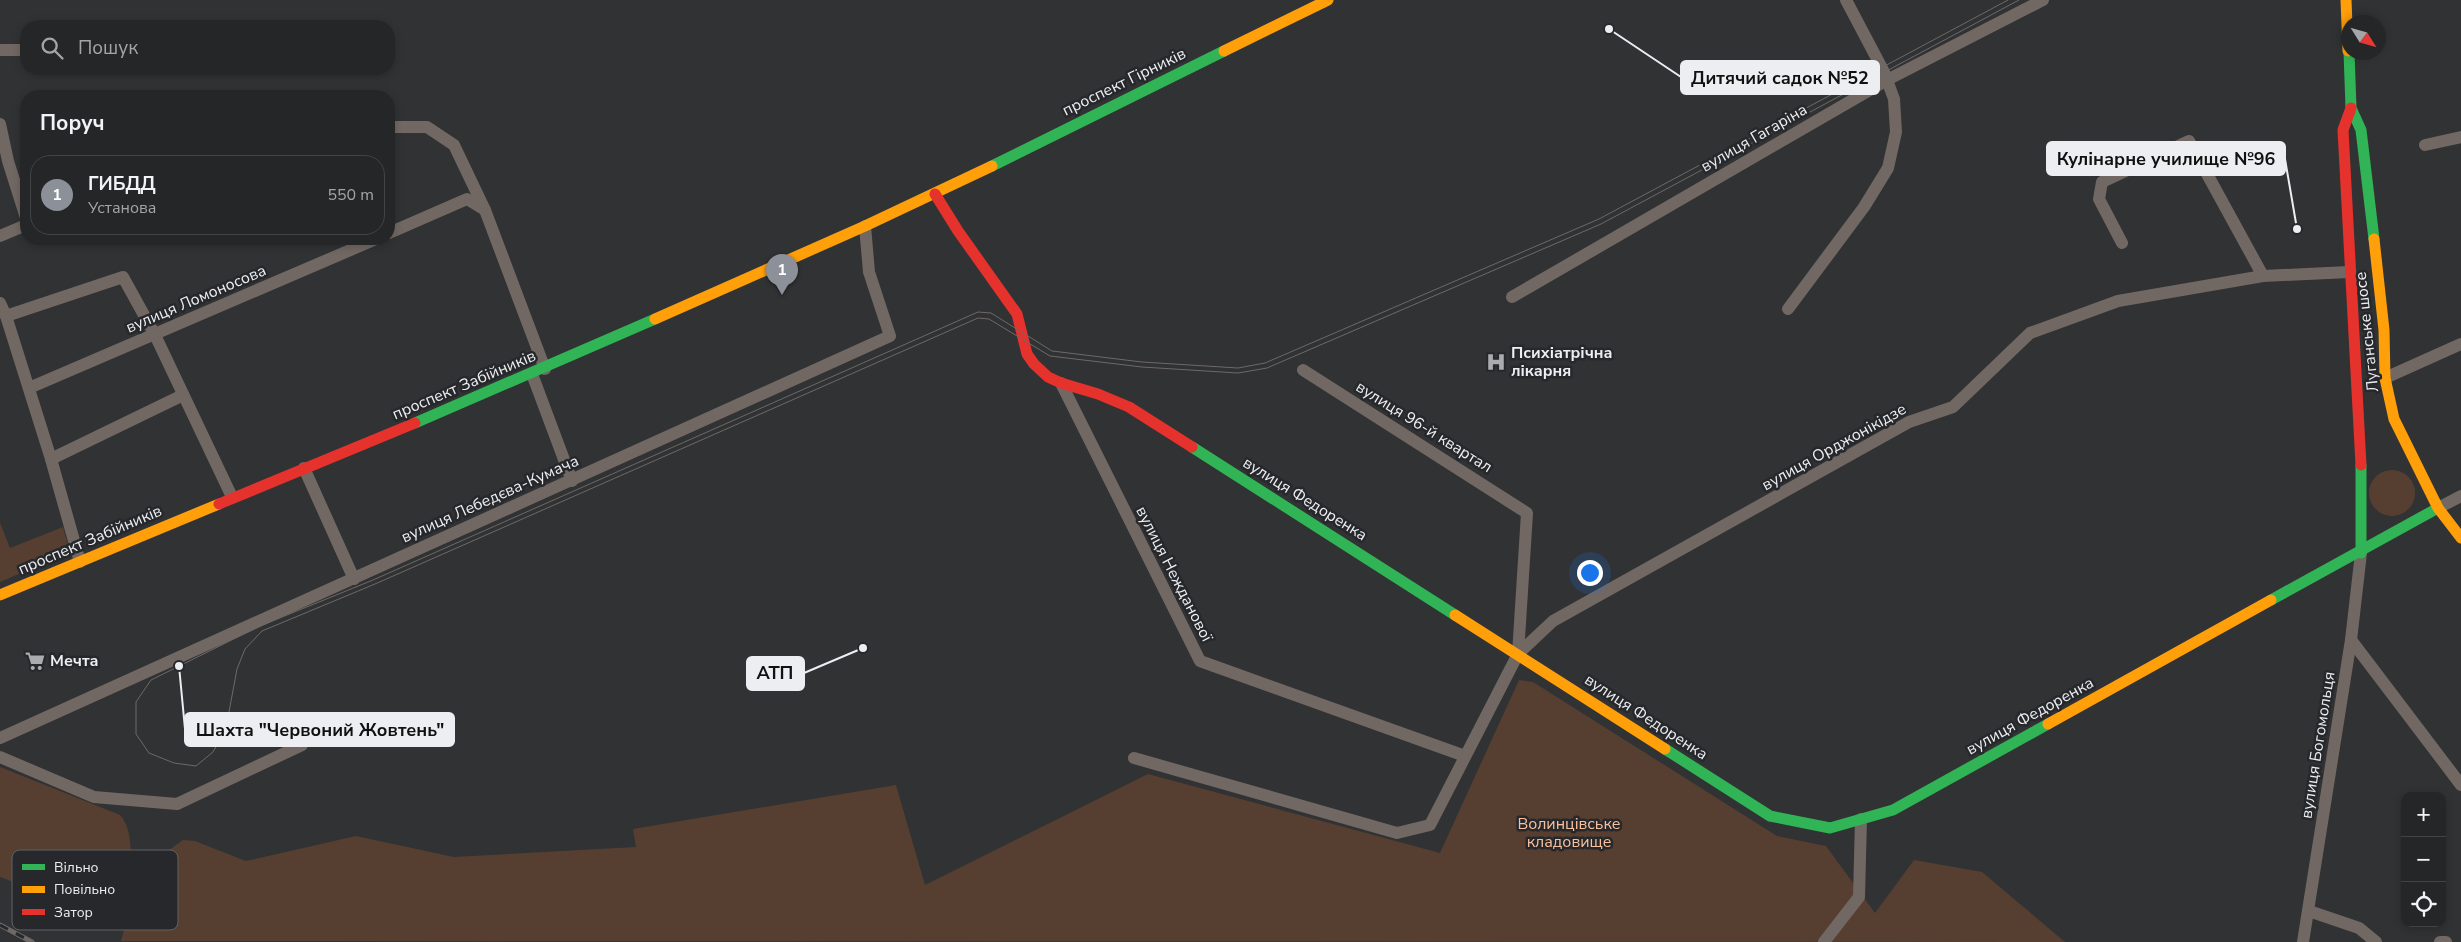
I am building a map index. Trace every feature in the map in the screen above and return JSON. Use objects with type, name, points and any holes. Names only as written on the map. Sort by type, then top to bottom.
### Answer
[{"type":"main road","name":"проспект Гірників","points":[[935,194],[1328,0]]},
{"type":"main road","name":"Луганське шосе","points":[[2346,0],[2347,15]]},
{"type":"main road","name":"Луганське шосе","points":[[2349,60],[2351,108],[2343,130],[2361,472],[2361,553]]},
{"type":"main road","name":"Луганське шосе","points":[[2351,108],[2361,130],[2384,330],[2385,378],[2394,419],[2438,508],[2461,538]]},
{"type":"main road","name":"проспект Забійників","points":[[0,595],[532,374],[935,194]]},
{"type":"main road","name":"вулиця Федоренка","points":[[935,194],[958,232],[1017,314],[1027,354],[1048,377],[1129,407],[1770,816],[1830,828],[1893,810],[2361,553],[2438,508]]},
{"type":"street","points":[[1788,309],[1864,207],[1888,168],[1896,132],[1894,99],[1887,80],[1846,0]]},
{"type":"street","name":"вулиця Гагаріна","points":[[1512,297],[1887,80],[2043,0]]},
{"type":"street","points":[[0,50],[20,50]]},
{"type":"street","points":[[0,124],[8,161],[20,199]]},
{"type":"street","points":[[395,127],[428,127],[454,146],[485,210],[545,368]]},
{"type":"street","points":[[2425,145],[2461,137]]},
{"type":"street","points":[[2122,243],[2099,199],[2102,182],[2189,141],[2263,276]]},
{"type":"street","points":[[395,230],[467,199],[485,210]]},
{"type":"street","name":"вулиця Лебедєва-Кумача","points":[[0,738],[890,336],[869,272],[865,226]]},
{"type":"street","points":[[0,236],[20,228]]},
{"type":"street","name":"вулиця Ломоносова","points":[[29,388],[362,245]]},
{"type":"street","name":"вулиця Орджонікідзе","points":[[1518,654],[1553,620],[1909,422],[1953,407],[2030,333],[2118,301],[2263,276],[2349,272]]},
{"type":"street","points":[[6,316],[123,277],[155,335],[232,498]]},
{"type":"street","points":[[0,303],[6,316],[51,459],[80,562]]},
{"type":"street","points":[[2385,378],[2461,344]]},
{"type":"street","name":"вулиця 96-й квартал","points":[[1303,370],[1527,513],[1518,654]]},
{"type":"street","points":[[532,374],[572,481]]},
{"type":"street","name":"вулиця Нежданової","points":[[1061,383],[1200,661],[1465,756]]},
{"type":"street","points":[[51,459],[183,395]]},
{"type":"street","points":[[304,468],[354,579]]},
{"type":"street","points":[[2438,508],[2460,498]]},
{"type":"street","name":"вулиця Богомольця","points":[[2303,942],[2351,640],[2361,553]]},
{"type":"street","points":[[2351,640],[2461,784]]},
{"type":"street","points":[[1134,758],[1398,833],[1430,825],[1518,654]]},
{"type":"street","points":[[0,757],[94,797],[177,804],[302,745]]},
{"type":"street","points":[[1824,942],[1859,897],[1861,819]]},
{"type":"street","points":[[2309,911],[2358,928],[2376,942]]},
{"type":"street","points":[[2440,942],[2446,942]]},
{"type":"green space","points":[[2387,470],[2397,470],[2411,480],[2415,493],[2411,506],[2405,512],[2397,516],[2387,516],[2373,506],[2369,498],[2369,488],[2379,474]]},
{"type":"green space","points":[[0,523],[10,548],[63,527],[70,552],[0,582]]},
{"type":"green space","name":"Волинцівське кладовище","points":[[1519,680],[1533,682],[1777,836],[1826,846],[1875,913],[1914,860],[1982,872],[2065,942],[121,941],[124,930],[178,930],[178,850],[169,850],[183,840],[195,841],[246,861],[356,836],[454,857],[636,847],[633,829],[896,785],[925,885],[1148,774],[1440,853]]},
{"type":"green space","points":[[0,767],[120,815],[127,828],[131,850],[12,850],[12,882],[0,877]]},
{"type":"tram line","points":[[2008,0],[1599,219],[1265,363],[1238,368],[1142,362],[1052,351],[991,313],[978,312],[373,580],[260,626],[151,680],[136,702],[136,734],[149,753],[174,763],[196,766],[213,752],[226,728],[237,669],[245,649],[262,631],[375,584],[978,318],[989,319],[1050,356],[1142,367],[1238,373],[1267,368],[1601,224],[2019,0]]},
{"type":"railway","points":[[0,925],[32,942]]},
{"type":"traffic: fast","points":[[992,166],[1224,51]]},
{"type":"traffic: fast","points":[[2349,60],[2351,108],[2361,130],[2374,239]]},
{"type":"traffic: fast","points":[[415,423],[655,319]]},
{"type":"traffic: fast","points":[[1192,447],[1455,615]]},
{"type":"traffic: fast","points":[[2361,465],[2361,553]]},
{"type":"traffic: fast","points":[[2271,600],[2438,508]]},
{"type":"traffic: fast","points":[[1665,749],[1770,816],[1830,828],[1893,810],[2048,724]]},
{"type":"traffic: slow","points":[[1224,51],[1328,0]]},
{"type":"traffic: slow","points":[[2346,0],[2347,15]]},
{"type":"traffic: slow","points":[[655,319],[865,226],[992,166]]},
{"type":"traffic: slow","points":[[2374,239],[2384,330],[2385,378],[2394,419],[2438,508],[2461,538]]},
{"type":"traffic: slow","points":[[0,595],[219,504]]},
{"type":"traffic: slow","points":[[2048,724],[2271,600]]},
{"type":"traffic: slow","points":[[1455,615],[1665,749]]},
{"type":"traffic: jam","points":[[2351,108],[2343,130],[2361,465]]},
{"type":"traffic: jam","points":[[935,194],[958,231],[1017,314],[1027,354],[1034,364],[1048,377],[1061,383],[1098,394],[1129,407],[1192,447]]},
{"type":"traffic: jam","points":[[219,504],[415,423]]},
{"type":"place","name":"Дитячий садок №52","points":[[1609,29]]},
{"type":"place","name":"Кулінарне училище №96","points":[[2297,229]]},
{"type":"place","name":"ГИБДД","points":[[782,295]]},
{"type":"place","name":"Психіатрічна лікарня","points":[[1496,362]]},
{"type":"place","name":"АТП","points":[[863,648]]},
{"type":"place","name":"Мечта","points":[[35,661]]},
{"type":"place","name":"Шахта \"Червоний Жовтень\"","points":[[179,666]]}]
